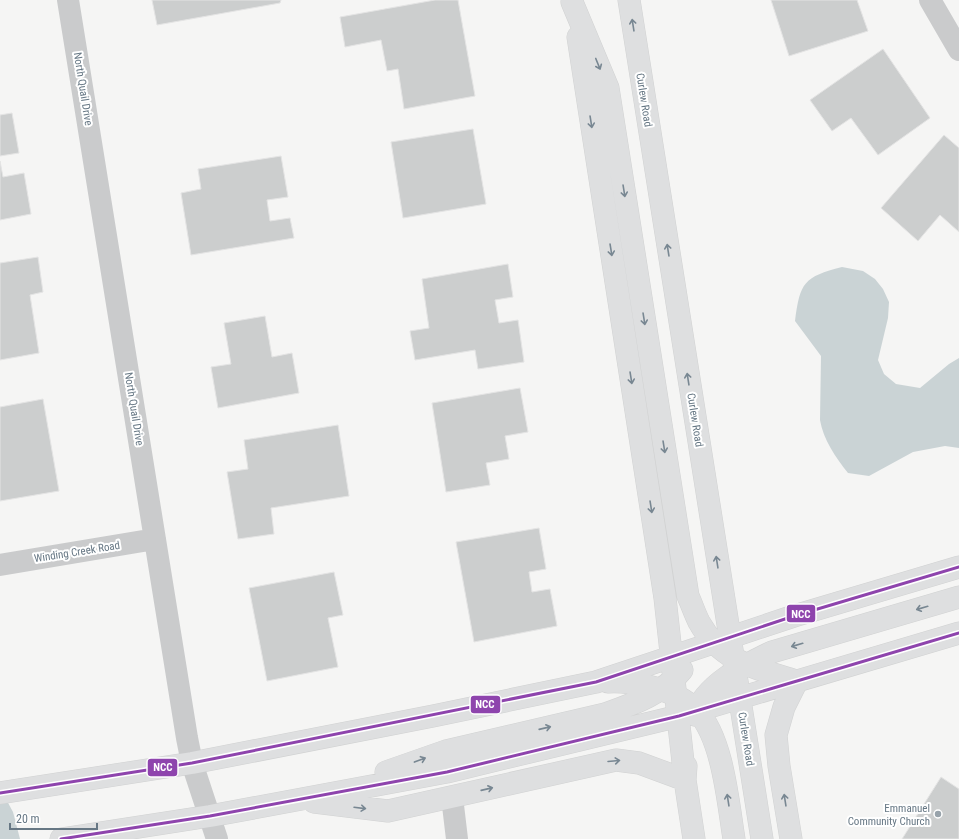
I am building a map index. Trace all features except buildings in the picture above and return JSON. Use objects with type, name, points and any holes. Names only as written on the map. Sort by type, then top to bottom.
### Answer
[{"type":"main road","name":"Curlew Road","points":[[629,0],[722,594],[713,640],[738,665],[740,698],[762,839]]},
{"type":"main road","points":[[572,1],[608,88],[688,596],[699,622],[713,640]]},
{"type":"main road","points":[[572,1],[665,598],[678,698],[685,780],[694,839]]},
{"type":"main road","points":[[0,793],[192,763],[434,716],[596,682],[672,657],[713,640],[959,567]]},
{"type":"main road","points":[[61,839],[210,816],[447,772],[715,686],[738,665],[772,652],[959,597]]},
{"type":"main road","points":[[330,793],[446,751],[605,714],[645,700],[678,698],[740,698],[959,633]]},
{"type":"main road","points":[[678,698],[713,640]]},
{"type":"main road","points":[[738,665],[797,681]]},
{"type":"main road","points":[[596,682],[623,681],[678,698],[711,733],[720,763],[734,839]]},
{"type":"main road","points":[[791,839],[779,766],[776,734],[784,707],[797,681]]},
{"type":"main road","points":[[293,800],[388,811],[616,760],[639,763],[685,780]]},
{"type":"street","name":"North Quail Drive","points":[[68,0],[192,763],[217,839]]},
{"type":"street","points":[[930,0],[959,50]]},
{"type":"street","name":"Winding Creek Road","points":[[0,565],[155,539]]},
{"type":"street","points":[[452,797],[457,839]]},
{"type":"shaded area","points":[[842,267],[863,271],[875,279],[883,289],[889,302],[888,318],[878,360],[884,374],[896,384],[920,388],[949,364],[959,358],[959,448],[945,446],[913,452],[869,476],[848,473],[835,455],[824,434],[820,420],[821,356],[795,321],[799,298],[806,283],[819,274]]},
{"type":"shaded area","points":[[0,788],[13,812],[20,839],[0,839]]},
{"type":"transit line","name":"NCC","points":[[0,793],[192,763],[596,682],[794,616],[959,567]]},
{"type":"transit line","name":"NCC","points":[[61,839],[210,816],[447,772],[679,716],[959,633]]},
{"type":"place","name":"Emmanuel Community Church","points":[[938,814]]}]
